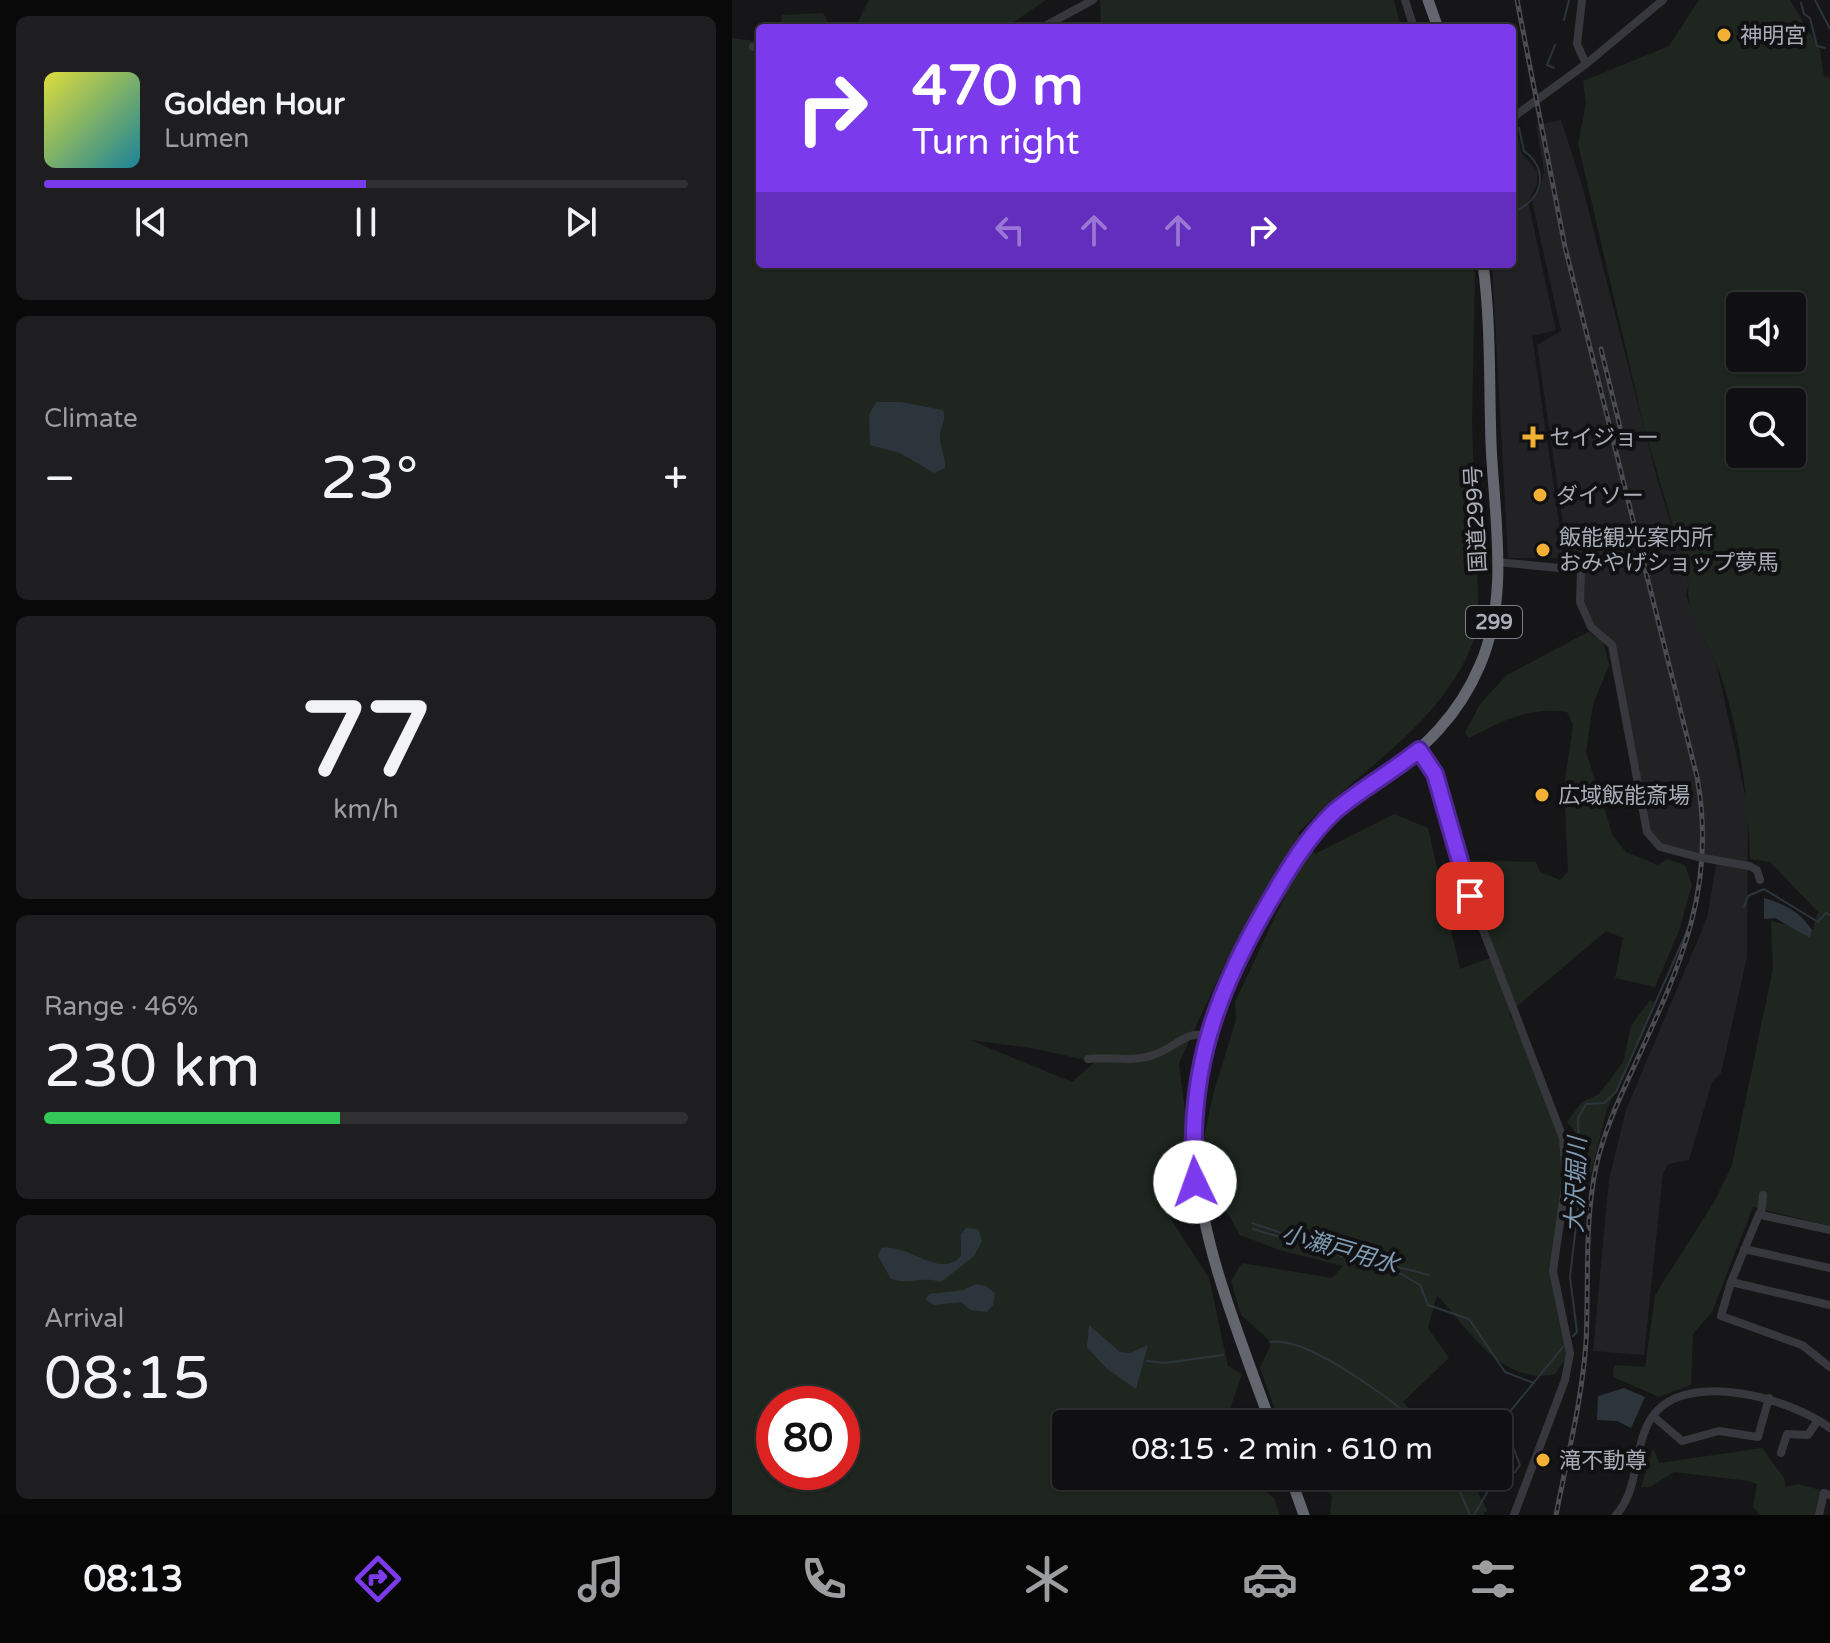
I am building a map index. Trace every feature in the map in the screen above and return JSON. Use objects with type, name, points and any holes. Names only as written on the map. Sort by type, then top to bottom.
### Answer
[{"type":"highway","points":[[1428,0],[1437,24]]},
{"type":"highway","name":"国道299号","points":[[1419,750],[1452,714],[1480,665],[1497,606],[1483,268]]},
{"type":"highway","name":"299","points":[[1266,1410],[1217,1275],[1198,1200],[1194,1113],[1206,1035],[1244,946],[1308,841],[1342,806],[1419,750]]},
{"type":"highway","points":[[1295,1490],[1304,1515]]},
{"type":"street","points":[[1405,0],[1413,24]]},
{"type":"street","points":[[1582,0],[1577,44],[1586,64]]},
{"type":"street","points":[[1516,115],[1586,64],[1663,0]]},
{"type":"street","points":[[1048,24],[1091,1]]},
{"type":"street","points":[[1496,562],[1581,570],[1580,602],[1591,627],[1612,645],[1647,832],[1660,847],[1749,866],[1757,870],[1760,880]]},
{"type":"street","points":[[1419,750],[1435,774],[1470,896],[1557,1123],[1565,1160],[1553,1271],[1570,1353],[1563,1386],[1514,1515]]},
{"type":"street","points":[[1088,1059],[1139,1059],[1169,1049],[1190,1034],[1206,1035]]},
{"type":"street","points":[[1763,1195],[1761,1215],[1744,1249],[1721,1316],[1802,1345],[1830,1367]]},
{"type":"street","points":[[1761,1215],[1830,1230]]},
{"type":"street","points":[[1744,1249],[1830,1268]]},
{"type":"street","points":[[1731,1282],[1830,1305]]},
{"type":"street","points":[[1616,1515],[1629,1498],[1643,1438],[1653,1416],[1673,1400],[1696,1395],[1745,1394],[1769,1398],[1830,1428]]},
{"type":"street","points":[[1653,1416],[1682,1441],[1719,1431],[1758,1437],[1769,1398]]},
{"type":"street","points":[[1781,1453],[1787,1434],[1808,1435],[1818,1420]]},
{"type":"street","points":[[1819,1515],[1824,1493],[1830,1495]]},
{"type":"shaded area","points":[[869,0],[1046,0],[1011,24],[844,24],[858,22]]},
{"type":"shaded area","points":[[1100,0],[1394,0],[1400,24],[1101,24]]},
{"type":"shaded area","points":[[1699,0],[1790,0],[1820,50],[1824,76],[1830,78],[1830,1226],[1753,1207],[1712,1312],[1693,1334],[1691,1385],[1659,1397],[1613,1377],[1614,1365],[1645,1367],[1655,1295],[1714,1202],[1732,1165],[1773,968],[1771,921],[1792,926],[1810,938],[1818,912],[1770,862],[1750,859],[1744,780],[1735,726],[1720,675],[1691,608],[1689,582],[1644,427],[1578,144],[1586,104],[1583,81],[1669,46]]},
{"type":"shaded area","points":[[823,13],[829,24],[781,24],[782,15]]},
{"type":"shaded area","points":[[732,38],[756,41],[756,268],[1473,268],[1475,273],[1472,422],[1479,625],[1466,659],[1427,715],[1298,833],[1315,854],[1394,814],[1428,828],[1460,969],[1496,956],[1464,860],[1536,862],[1540,872],[1560,880],[1568,872],[1564,787],[1573,725],[1567,712],[1541,711],[1505,721],[1469,738],[1465,733],[1480,704],[1507,675],[1588,632],[1603,641],[1609,665],[1593,705],[1586,752],[1613,836],[1626,852],[1658,865],[1667,859],[1685,865],[1692,885],[1679,931],[1655,987],[1615,978],[1623,938],[1606,931],[1509,1013],[1530,1048],[1563,1138],[1565,1160],[1553,1271],[1570,1353],[1554,1375],[1517,1371],[1502,1363],[1487,1352],[1437,1295],[1428,1328],[1449,1358],[1403,1402],[1410,1410],[1275,1410],[1260,1368],[1270,1346],[1268,1339],[1241,1315],[1231,1281],[1242,1263],[1332,1278],[1343,1266],[1279,1250],[1240,1235],[1203,1170],[1203,1142],[1214,1091],[1236,1020],[1235,1002],[1289,887],[1274,881],[1228,957],[1179,1063],[1187,1129],[1183,1154],[1162,1178],[1167,1213],[1209,1278],[1228,1366],[1242,1374],[1230,1410],[1052,1410],[1052,1490],[1265,1490],[1274,1498],[1280,1515],[732,1515]],"holes":[[[970,1040],[1031,1048],[1095,1062],[1072,1082]]]},
{"type":"shaded area","points":[[1561,120],[1582,185],[1657,478],[1689,582],[1686,596],[1717,666],[1748,808],[1747,957],[1721,1073],[1712,1082],[1689,1160],[1668,1164],[1663,1173],[1644,1355],[1593,1351],[1609,1179],[1626,1110],[1707,918],[1717,860],[1680,854],[1651,840],[1612,646],[1596,632],[1579,594],[1583,554],[1567,552],[1537,345],[1561,331],[1532,201],[1541,186],[1544,170],[1536,125]]},
{"type":"shaded area","points":[[1516,129],[1522,154],[1538,172],[1537,185],[1528,202],[1556,330],[1532,336],[1564,558],[1508,558],[1492,268],[1516,268]]},
{"type":"shaded area","points":[[876,402],[901,402],[943,410],[940,439],[945,468],[934,473],[900,453],[870,445],[869,415]]},
{"type":"shaded area","points":[[1764,898],[1797,914],[1812,930],[1810,938],[1775,918],[1764,919]]},
{"type":"shaded area","points":[[1650,1000],[1654,1002],[1644,1032],[1607,1109],[1587,1189],[1572,1181],[1584,1143],[1567,1122],[1582,1102],[1599,1094],[1623,1062],[1631,1026]]},
{"type":"shaded area","points":[[966,1228],[978,1229],[982,1241],[974,1256],[941,1282],[891,1279],[878,1256],[881,1248],[892,1248],[934,1263],[953,1262],[961,1256],[961,1234]]},
{"type":"shaded area","points":[[976,1284],[986,1286],[995,1293],[993,1305],[987,1312],[970,1310],[961,1302],[934,1305],[926,1300],[929,1294],[963,1290]]},
{"type":"shaded area","points":[[1089,1325],[1120,1352],[1130,1353],[1148,1345],[1136,1389],[1106,1368],[1087,1347]]},
{"type":"shaded area","points":[[1624,1388],[1645,1397],[1631,1428],[1617,1421],[1597,1420],[1598,1396]]},
{"type":"shaded area","points":[[1653,1448],[1659,1463],[1762,1448],[1784,1478],[1786,1487],[1798,1484],[1821,1490],[1815,1515],[1761,1515],[1753,1507],[1757,1484],[1749,1481],[1674,1472],[1650,1487],[1641,1487]]},
{"type":"shaded area","points":[[1326,1490],[1477,1490],[1487,1510],[1483,1515],[1330,1515],[1332,1496]]},
{"type":"waterway","points":[[1564,20],[1569,0]]},
{"type":"waterway","points":[[1815,0],[1830,29]]},
{"type":"waterway","points":[[1801,3],[1804,14],[1810,18],[1817,46],[1825,48]]},
{"type":"waterway","points":[[1554,68],[1547,65],[1555,45]]},
{"type":"waterway","points":[[1516,210],[1536,193],[1540,176],[1538,167],[1524,151],[1519,128]]},
{"type":"waterway","points":[[1744,907],[1748,896],[1764,889],[1818,922],[1826,913],[1830,915]]},
{"type":"waterway","name":"大沢堀川","points":[[1573,1336],[1577,1332],[1570,1277],[1580,1191],[1578,1118],[1586,1104],[1604,1103],[1616,1092],[1688,929]]},
{"type":"waterway","name":"小瀬戸用水","points":[[1252,1223],[1336,1251],[1429,1275]]},
{"type":"waterway","points":[[1253,1229],[1401,1274],[1420,1285],[1428,1305],[1469,1319],[1505,1372],[1534,1383]]},
{"type":"waterway","points":[[1271,1342],[1287,1343],[1327,1359],[1402,1410]]},
{"type":"waterway","name":"大沢堀川","points":[[1511,1410],[1563,1347]]},
{"type":"waterway","points":[[1147,1361],[1165,1363],[1223,1355]]},
{"type":"waterway","name":"大沢堀川","points":[[1512,1444],[1520,1465],[1512,1473]]},
{"type":"waterway","points":[[1459,1490],[1470,1515]]},
{"type":"waterway","name":"大沢堀川","points":[[1474,1515],[1488,1490]]},
{"type":"railway","points":[[1517,0],[1565,247],[1697,777],[1702,817],[1698,889],[1681,957],[1608,1126],[1596,1167],[1588,1232],[1584,1364],[1556,1515]]},
{"type":"railway","points":[[1601,349],[1620,427]]},
{"type":"place","name":"神明宮","points":[[1724,35]]},
{"type":"place","name":"セイジョー","points":[[1533,437]]},
{"type":"place","name":"ダイソー","points":[[1540,495]]},
{"type":"place","name":"飯能観光案内所 おみやげショップ夢馬","points":[[1543,550]]},
{"type":"place","name":"広域飯能斎場","points":[[1542,795]]},
{"type":"place","name":"滝不動尊","points":[[1543,1460]]},
{"type":"route","points":[[1195,1182],[1194,1113],[1206,1035],[1235,964],[1262,915],[1296,858],[1323,823],[1349,800],[1419,750],[1435,774],[1470,896]]}]
